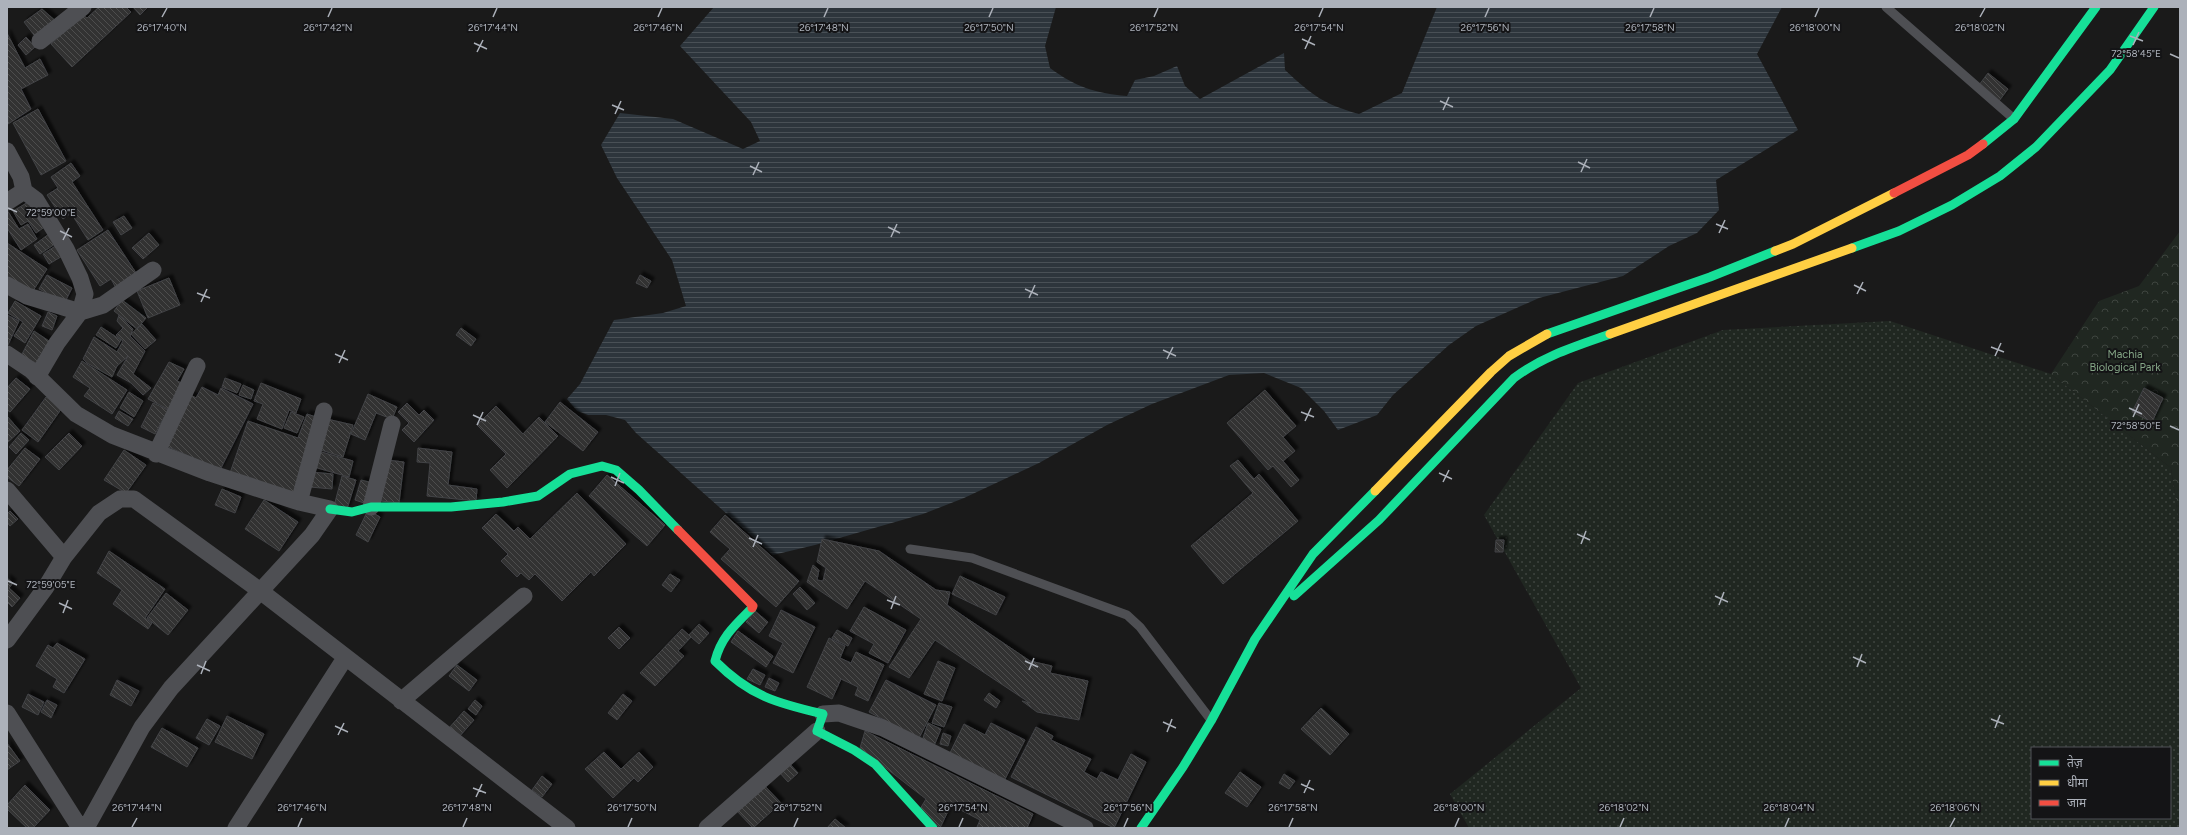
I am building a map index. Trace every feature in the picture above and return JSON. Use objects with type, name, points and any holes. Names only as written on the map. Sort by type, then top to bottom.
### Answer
[{"type":"street","points":[[40,41],[83,7]]},
{"type":"street","points":[[1141,828],[1180,773],[1211,721],[1255,639],[1270,619],[1300,571],[1330,535],[1491,372],[1526,344],[1541,336],[1710,277],[1793,244],[1950,166],[1987,141],[2014,119],[2096,7]]},
{"type":"street","points":[[1270,619],[1369,530],[1514,378],[1533,364],[1556,353],[1899,231],[1952,205],[2000,176],[2036,147],[2110,70],[2154,7]]},
{"type":"street","points":[[7,151],[21,177],[24,191],[36,200],[66,249],[80,278],[85,294],[80,312],[57,343],[37,377]]},
{"type":"street","points":[[7,202],[24,191]]},
{"type":"street","points":[[7,284],[27,296],[80,312],[103,305],[153,270]]},
{"type":"street","points":[[7,354],[37,377],[76,414],[112,435],[156,454],[299,502],[330,509],[352,512],[371,507],[451,507],[503,502],[538,496],[570,474],[584,469],[602,466],[616,470],[673,523],[754,606],[719,646],[715,661],[729,678],[746,690],[778,703],[823,714],[839,713],[882,728],[1084,828]]},
{"type":"street","points":[[156,454],[197,366]]},
{"type":"street","points":[[299,502],[324,411]]},
{"type":"street","points":[[371,507],[392,424]]},
{"type":"street","points":[[7,490],[64,557]]},
{"type":"street","points":[[7,640],[46,587],[64,557],[99,513],[120,499],[134,499],[259,590],[345,658],[567,828]]},
{"type":"street","points":[[86,828],[142,728],[171,688],[259,590],[312,535],[330,509]]},
{"type":"street","points":[[401,700],[524,596]]},
{"type":"street","points":[[236,828],[345,658]]},
{"type":"street","points":[[7,714],[80,828]]},
{"type":"street","points":[[707,828],[817,731],[823,714]]},
{"type":"street","points":[[817,731],[847,745],[876,765],[920,816],[933,828]]},
{"type":"lane","points":[[1886,7],[2014,119]]},
{"type":"lane","points":[[910,549],[972,558],[1127,615],[1140,627],[1211,721]]},
{"type":"green space","name":"Machia Biological Park","points":[[2180,231],[2180,529],[2171,468],[2051,374],[2099,301],[2139,286]]},
{"type":"green space","points":[[1890,321],[2051,374],[2171,468],[2180,529],[2180,828],[1469,828],[1450,794],[1581,688],[1484,515],[1578,383],[1723,330]]},
{"type":"shaded area","points":[[714,7],[1056,7],[1045,46],[1050,68],[1068,80],[1086,88],[1105,93],[1127,96],[1135,80],[1154,76],[1177,66],[1185,86],[1200,99],[1284,53],[1285,70],[1303,86],[1327,102],[1359,114],[1402,93],[1437,7],[1782,7],[1757,54],[1798,130],[1716,180],[1719,210],[1697,233],[1669,246],[1623,276],[1539,298],[1476,326],[1449,345],[1393,395],[1377,415],[1338,430],[1324,411],[1301,388],[1264,373],[1229,375],[1152,404],[1107,425],[1039,463],[964,498],[923,514],[815,545],[773,555],[636,433],[625,420],[606,415],[588,415],[577,411],[567,399],[580,384],[614,320],[663,313],[686,306],[672,260],[617,178],[601,145],[620,113],[673,119],[743,149],[760,141],[751,122],[680,46]]},
{"type":"building","points":[[99,7],[126,7],[131,12],[72,67],[51,44],[83,15],[87,18]]},
{"type":"building","points":[[133,7],[148,7],[140,15]]},
{"type":"building","points":[[42,9],[58,23],[37,39],[24,22]]},
{"type":"building","points":[[7,33],[25,68],[40,59],[48,75],[21,89],[31,109],[8,124]]},
{"type":"building","points":[[26,37],[35,47],[26,55],[18,45]]},
{"type":"building","points":[[1988,73],[2008,89],[1999,101],[1979,85]]},
{"type":"building","points":[[38,109],[66,161],[41,175],[13,123]]},
{"type":"building","points":[[71,163],[80,176],[72,182],[103,230],[88,240],[71,213],[63,219],[47,195],[58,188],[51,177]]},
{"type":"building","points":[[30,201],[46,226],[36,233],[28,221],[21,225],[13,211]]},
{"type":"building","points":[[7,210],[19,229],[28,224],[37,239],[21,250],[7,228]]},
{"type":"building","points":[[124,216],[132,228],[121,235],[113,222]]},
{"type":"building","points":[[108,230],[138,276],[117,290],[111,279],[100,286],[77,250]]},
{"type":"building","points":[[149,233],[159,245],[143,259],[132,248]]},
{"type":"building","points":[[49,234],[55,244],[40,254],[34,245]]},
{"type":"building","points":[[7,243],[47,269],[31,294],[7,278]]},
{"type":"building","points":[[57,245],[64,255],[49,264],[43,254]]},
{"type":"building","points":[[47,275],[72,288],[65,302],[39,289]]},
{"type":"building","points":[[640,275],[651,281],[647,288],[636,283]]},
{"type":"building","points":[[169,278],[180,305],[148,318],[137,291]]},
{"type":"building","points":[[122,300],[146,318],[137,329],[114,311]]},
{"type":"building","points":[[15,301],[41,316],[25,343],[14,336],[23,322],[8,313]]},
{"type":"building","points":[[48,312],[57,316],[52,330],[42,326]]},
{"type":"building","points":[[7,315],[19,321],[8,345],[7,345]]},
{"type":"building","points":[[119,315],[133,329],[130,336],[145,351],[133,374],[151,388],[143,395],[131,383],[117,375],[128,356],[117,366],[112,377],[87,363],[83,359],[94,337],[117,352],[123,341],[116,335],[123,328],[117,321]]},
{"type":"building","points":[[142,324],[156,340],[145,349],[131,334]]},
{"type":"building","points":[[101,327],[121,340],[116,348],[96,335]]},
{"type":"building","points":[[461,328],[476,339],[471,346],[456,335]]},
{"type":"building","points":[[34,331],[49,341],[38,364],[21,356]]},
{"type":"building","points":[[82,361],[127,390],[112,414],[84,396],[90,388],[73,377]]},
{"type":"building","points":[[169,362],[184,369],[177,381],[184,384],[170,410],[148,399]]},
{"type":"building","points":[[16,378],[30,389],[10,412],[7,410],[7,388]]},
{"type":"building","points":[[225,378],[241,384],[237,393],[222,387]]},
{"type":"building","points":[[261,383],[301,399],[296,413],[289,410],[282,429],[257,419],[263,404],[254,401]]},
{"type":"building","points":[[243,385],[254,390],[251,399],[239,395]]},
{"type":"building","points":[[202,387],[218,395],[221,388],[253,404],[220,470],[164,445],[189,394],[196,398]]},
{"type":"building","points":[[2144,388],[2163,398],[2152,422],[2132,412]]},
{"type":"building","points":[[1265,390],[1296,426],[1283,437],[1295,451],[1283,461],[1299,480],[1291,487],[1273,466],[1268,470],[1227,423]]},
{"type":"building","points":[[129,392],[143,401],[134,417],[120,408]]},
{"type":"building","points":[[368,394],[397,407],[392,419],[376,413],[365,440],[351,434]]},
{"type":"building","points":[[46,397],[62,408],[38,442],[22,430]]},
{"type":"building","points":[[560,402],[598,432],[583,451],[545,422]]},
{"type":"building","points":[[153,403],[168,410],[155,434],[141,427]]},
{"type":"building","points":[[407,403],[419,415],[424,410],[434,420],[414,442],[402,430],[409,423],[398,412]]},
{"type":"building","points":[[496,406],[523,434],[539,417],[558,436],[507,488],[490,470],[506,454],[477,425]]},
{"type":"building","points":[[119,411],[133,419],[128,426],[115,418]]},
{"type":"building","points":[[291,412],[304,417],[297,433],[284,428]]},
{"type":"building","points":[[307,414],[319,418],[296,495],[230,473],[248,421],[298,438]]},
{"type":"building","points":[[7,416],[20,431],[7,443]]},
{"type":"building","points":[[327,419],[353,425],[343,457],[318,449]]},
{"type":"building","points":[[21,433],[29,440],[16,454],[9,447]]},
{"type":"building","points":[[69,433],[82,446],[59,470],[45,457]]},
{"type":"building","points":[[25,448],[40,459],[19,486],[7,477],[7,470]]},
{"type":"building","points":[[418,448],[452,452],[448,485],[477,489],[476,501],[427,496],[430,463],[417,462]]},
{"type":"building","points":[[124,450],[146,465],[126,493],[104,480]]},
{"type":"building","points":[[318,451],[353,461],[349,477],[314,467]]},
{"type":"building","points":[[387,460],[404,462],[399,503],[381,501]]},
{"type":"building","points":[[1238,460],[1254,479],[1259,474],[1298,521],[1223,584],[1191,546],[1253,493],[1230,466]]},
{"type":"building","points":[[311,472],[333,474],[332,489],[310,487]]},
{"type":"building","points":[[607,475],[665,525],[647,546],[589,496]]},
{"type":"building","points":[[342,476],[356,480],[347,509],[334,506]]},
{"type":"building","points":[[361,480],[373,483],[367,504],[355,500]]},
{"type":"building","points":[[222,489],[241,497],[235,513],[215,505]]},
{"type":"building","points":[[577,493],[626,544],[594,576],[591,572],[562,601],[535,574],[529,580],[521,573],[517,577],[501,561],[508,554],[482,528],[496,514],[514,531],[518,527],[530,539]]},
{"type":"building","points":[[264,500],[298,522],[279,551],[245,529]]},
{"type":"building","points":[[368,510],[380,517],[368,542],[356,535]]},
{"type":"building","points":[[10,511],[18,519],[10,526],[7,522],[7,514]]},
{"type":"building","points":[[725,515],[799,581],[776,607],[721,559],[730,549],[710,532]]},
{"type":"building","points":[[822,539],[879,551],[936,590],[950,592],[947,605],[1030,661],[1052,666],[1050,673],[1088,681],[1079,720],[1037,712],[1022,701],[1030,703],[935,640],[909,678],[889,667],[921,619],[865,581],[847,609],[807,582],[813,565],[819,570],[817,580],[823,581],[826,568],[817,562]]},
{"type":"building","points":[[1496,540],[1504,540],[1503,552],[1495,552]]},
{"type":"building","points":[[109,551],[165,589],[145,618],[152,623],[148,629],[113,604],[122,590],[97,573]]},
{"type":"building","points":[[670,574],[680,580],[671,592],[662,585]]},
{"type":"building","points":[[960,576],[1005,597],[996,615],[952,594]]},
{"type":"building","points":[[7,578],[13,583],[9,588],[20,598],[12,607],[7,602]]},
{"type":"building","points":[[800,587],[815,603],[807,610],[793,594]]},
{"type":"building","points":[[166,593],[188,610],[168,635],[147,618]]},
{"type":"building","points":[[864,607],[906,630],[888,663],[869,653],[874,644],[850,631]]},
{"type":"building","points":[[781,610],[815,627],[793,673],[773,663],[783,643],[769,636]]},
{"type":"building","points":[[755,611],[768,622],[759,633],[746,622]]},
{"type":"building","points":[[699,624],[709,633],[699,644],[691,637],[678,651],[684,656],[655,686],[640,673],[682,629],[689,635]]},
{"type":"building","points":[[619,627],[630,638],[619,649],[608,638]]},
{"type":"building","points":[[837,630],[852,638],[848,646],[832,638]]},
{"type":"building","points":[[738,631],[773,656],[766,667],[731,642]]},
{"type":"building","points":[[829,638],[845,646],[840,658],[851,663],[856,652],[884,665],[868,701],[855,695],[858,687],[841,679],[832,699],[807,687]]},
{"type":"building","points":[[57,643],[85,659],[64,693],[53,687],[57,679],[36,666],[48,645],[53,648]]},
{"type":"building","points":[[938,661],[955,668],[942,701],[924,694]]},
{"type":"building","points":[[457,665],[477,680],[469,691],[449,676]]},
{"type":"building","points":[[753,669],[765,675],[760,685],[747,679]]},
{"type":"building","points":[[769,678],[779,683],[775,691],[765,687]]},
{"type":"building","points":[[117,680],[139,691],[131,706],[110,695]]},
{"type":"building","points":[[886,680],[936,705],[919,738],[869,712]]},
{"type":"building","points":[[989,693],[1000,701],[996,708],[984,700]]},
{"type":"building","points":[[28,694],[44,702],[38,715],[22,707]]},
{"type":"building","points":[[623,694],[632,701],[617,720],[608,713]]},
{"type":"building","points":[[47,700],[57,705],[51,718],[41,712]]},
{"type":"building","points":[[475,700],[482,706],[476,715],[468,709]]},
{"type":"building","points":[[939,703],[952,707],[944,727],[932,723]]},
{"type":"building","points":[[1321,708],[1349,734],[1330,755],[1301,729]]},
{"type":"building","points":[[464,711],[474,720],[459,737],[449,728]]},
{"type":"building","points":[[227,716],[264,734],[252,759],[215,742]]},
{"type":"building","points":[[207,719],[220,726],[209,745],[196,738]]},
{"type":"building","points":[[928,723],[941,729],[934,746],[922,741]]},
{"type":"building","points":[[991,723],[1025,740],[1002,785],[948,757],[964,724],[985,735]]},
{"type":"building","points":[[1036,727],[1053,736],[1051,740],[1091,759],[1084,772],[1097,779],[1101,772],[1118,780],[1131,754],[1146,762],[1114,828],[1011,777]]},
{"type":"building","points":[[162,728],[198,748],[187,767],[151,747]]},
{"type":"building","points":[[865,731],[1033,814],[1027,828],[980,828],[977,827],[980,820],[951,805],[940,828],[920,809],[926,799],[860,748]]},
{"type":"building","points":[[943,733],[951,736],[948,746],[940,744]]},
{"type":"building","points":[[7,743],[20,761],[7,770]]},
{"type":"building","points":[[604,752],[621,769],[639,752],[653,767],[638,782],[634,778],[613,798],[585,769]]},
{"type":"building","points":[[789,763],[798,773],[788,782],[779,772]]},
{"type":"building","points":[[1240,772],[1261,787],[1247,807],[1225,793]]},
{"type":"building","points":[[1284,774],[1295,781],[1289,789],[1279,783]]},
{"type":"building","points":[[542,776],[552,784],[542,797],[532,790]]},
{"type":"building","points":[[763,784],[781,803],[753,828],[735,809]]},
{"type":"building","points":[[25,785],[50,810],[33,828],[27,828],[7,809],[7,805]]},
{"type":"building","points":[[835,819],[846,828],[827,828]]},
{"type":"traffic: fast","points":[[1983,144],[2014,119],[2096,7]]},
{"type":"traffic: fast","points":[[1852,248],[1899,231],[1952,205],[2000,176],[2036,147],[2110,70],[2154,7]]},
{"type":"traffic: fast","points":[[1547,334],[1710,277],[1775,251]]},
{"type":"traffic: fast","points":[[1294,596],[1379,520],[1514,378],[1525,370],[1548,358],[1572,347],[1610,334]]},
{"type":"traffic: fast","points":[[330,509],[352,512],[371,507],[451,507],[503,502],[538,496],[570,474],[602,466],[616,470],[639,490],[678,530]]},
{"type":"traffic: fast","points":[[1141,828],[1183,767],[1211,721],[1255,639],[1313,554],[1375,491]]},
{"type":"traffic: fast","points":[[752,608],[729,632],[721,645],[715,661],[740,682],[764,696],[777,702],[823,714],[817,731],[854,750],[875,764],[933,828]]},
{"type":"traffic: slow","points":[[1775,251],[1793,244],[1894,193]]},
{"type":"traffic: slow","points":[[1610,334],[1852,248]]},
{"type":"traffic: slow","points":[[1375,491],[1491,372],[1509,356],[1547,334]]},
{"type":"traffic: jam","points":[[1894,193],[1968,155],[1983,144]]},
{"type":"traffic: jam","points":[[678,530],[753,606],[752,608]]}]
